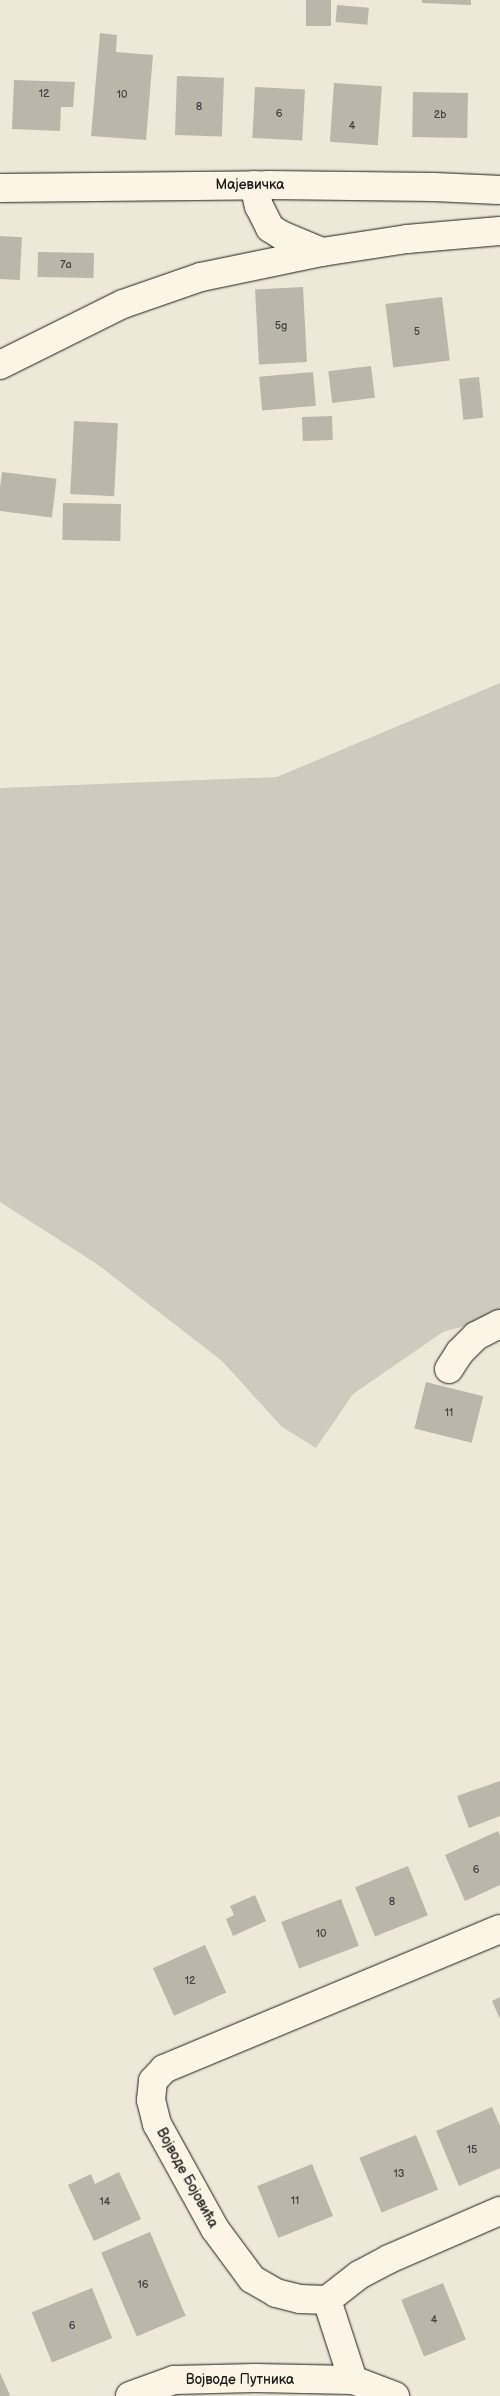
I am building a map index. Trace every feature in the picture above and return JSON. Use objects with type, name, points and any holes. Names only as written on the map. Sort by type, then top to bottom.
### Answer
[{"type":"street","name":"Мајевичка","points":[[0,188],[254,185],[434,187],[500,190]]},
{"type":"street","points":[[254,185],[259,206],[270,228],[281,235],[322,252]]},
{"type":"street","points":[[0,365],[122,304],[201,277],[322,252],[407,239],[500,230]]},
{"type":"street","points":[[449,1370],[460,1352],[476,1336],[500,1324]]},
{"type":"street","name":"Војводе Бојовића","points":[[326,2300],[300,2299],[276,2293],[252,2279],[215,2229],[157,2124],[151,2100],[153,2081],[164,2069],[500,1929]]},
{"type":"street","points":[[353,2380],[326,2300],[359,2276],[390,2259],[500,2211]]},
{"type":"street","name":"Војводе Путника","points":[[130,2396],[174,2380],[255,2378],[353,2380],[396,2396]]},
{"type":"shaded area","points":[[500,683],[500,1316],[443,1332],[353,1394],[316,1448],[282,1427],[222,1361],[97,1264],[0,1202],[0,788],[277,777]]},
{"type":"building","points":[[306,0],[331,0],[331,26],[306,26]]},
{"type":"building","points":[[422,0],[471,0],[471,5],[422,3]]},
{"type":"building","points":[[337,5],[369,8],[367,25],[336,22]]},
{"type":"building","points":[[100,33],[117,35],[116,52],[153,55],[146,140],[91,136]]},
{"type":"building","points":[[177,76],[224,78],[222,137],[175,135]]},
{"type":"building","points":[[14,80],[75,82],[73,107],[61,107],[60,131],[12,129]]},
{"type":"building","points":[[334,83],[382,86],[378,145],[330,142]]},
{"type":"building","points":[[255,87],[305,90],[302,141],[252,138]]},
{"type":"building","points":[[413,92],[468,93],[467,138],[412,137]]},
{"type":"building","points":[[0,236],[22,237],[20,280],[0,279]]},
{"type":"building","points":[[38,252],[94,253],[94,278],[38,277]]},
{"type":"building","points":[[303,287],[307,362],[259,364],[255,290]]},
{"type":"building","points":[[442,297],[450,361],[393,367],[385,304]]},
{"type":"building","points":[[371,366],[375,398],[332,403],[328,371]]},
{"type":"building","points":[[313,372],[316,406],[262,411],[259,377]]},
{"type":"building","points":[[479,377],[483,418],[463,420],[459,379]]},
{"type":"building","points":[[332,416],[333,440],[303,441],[302,417]]},
{"type":"building","points":[[74,421],[118,423],[114,496],[70,494]]},
{"type":"building","points":[[2,472],[57,479],[52,517],[0,511]]},
{"type":"building","points":[[63,503],[121,504],[120,541],[62,540]]},
{"type":"building","points":[[426,1382],[483,1396],[472,1443],[414,1429]]},
{"type":"building","points":[[500,1781],[500,1816],[469,1828],[457,1796]]},
{"type":"building","points":[[498,1831],[500,1836],[500,1885],[465,1901],[445,1855]]},
{"type":"building","points":[[408,1866],[428,1915],[375,1936],[355,1887]]},
{"type":"building","points":[[255,1895],[266,1921],[233,1936],[226,1919],[234,1915],[230,1906]]},
{"type":"building","points":[[341,1899],[359,1946],[299,1969],[281,1922]]},
{"type":"building","points":[[205,1945],[226,1993],[174,2016],[153,1968]]},
{"type":"building","points":[[500,1997],[500,2019],[492,2001]]},
{"type":"building","points":[[492,2107],[500,2126],[500,2168],[459,2186],[436,2131]]},
{"type":"building","points":[[416,2135],[438,2190],[382,2213],[359,2158]]},
{"type":"building","points":[[312,2164],[333,2216],[278,2238],[257,2186]]},
{"type":"building","points":[[119,2172],[141,2219],[94,2241],[68,2185],[91,2174],[95,2184]]},
{"type":"building","points":[[150,2232],[186,2316],[137,2336],[101,2253]]},
{"type":"building","points":[[443,2283],[466,2340],[424,2356],[401,2300]]},
{"type":"building","points":[[92,2288],[112,2338],[52,2362],[32,2312]]},
{"type":"building","points":[[0,2373],[10,2395],[8,2396],[0,2396]]}]
